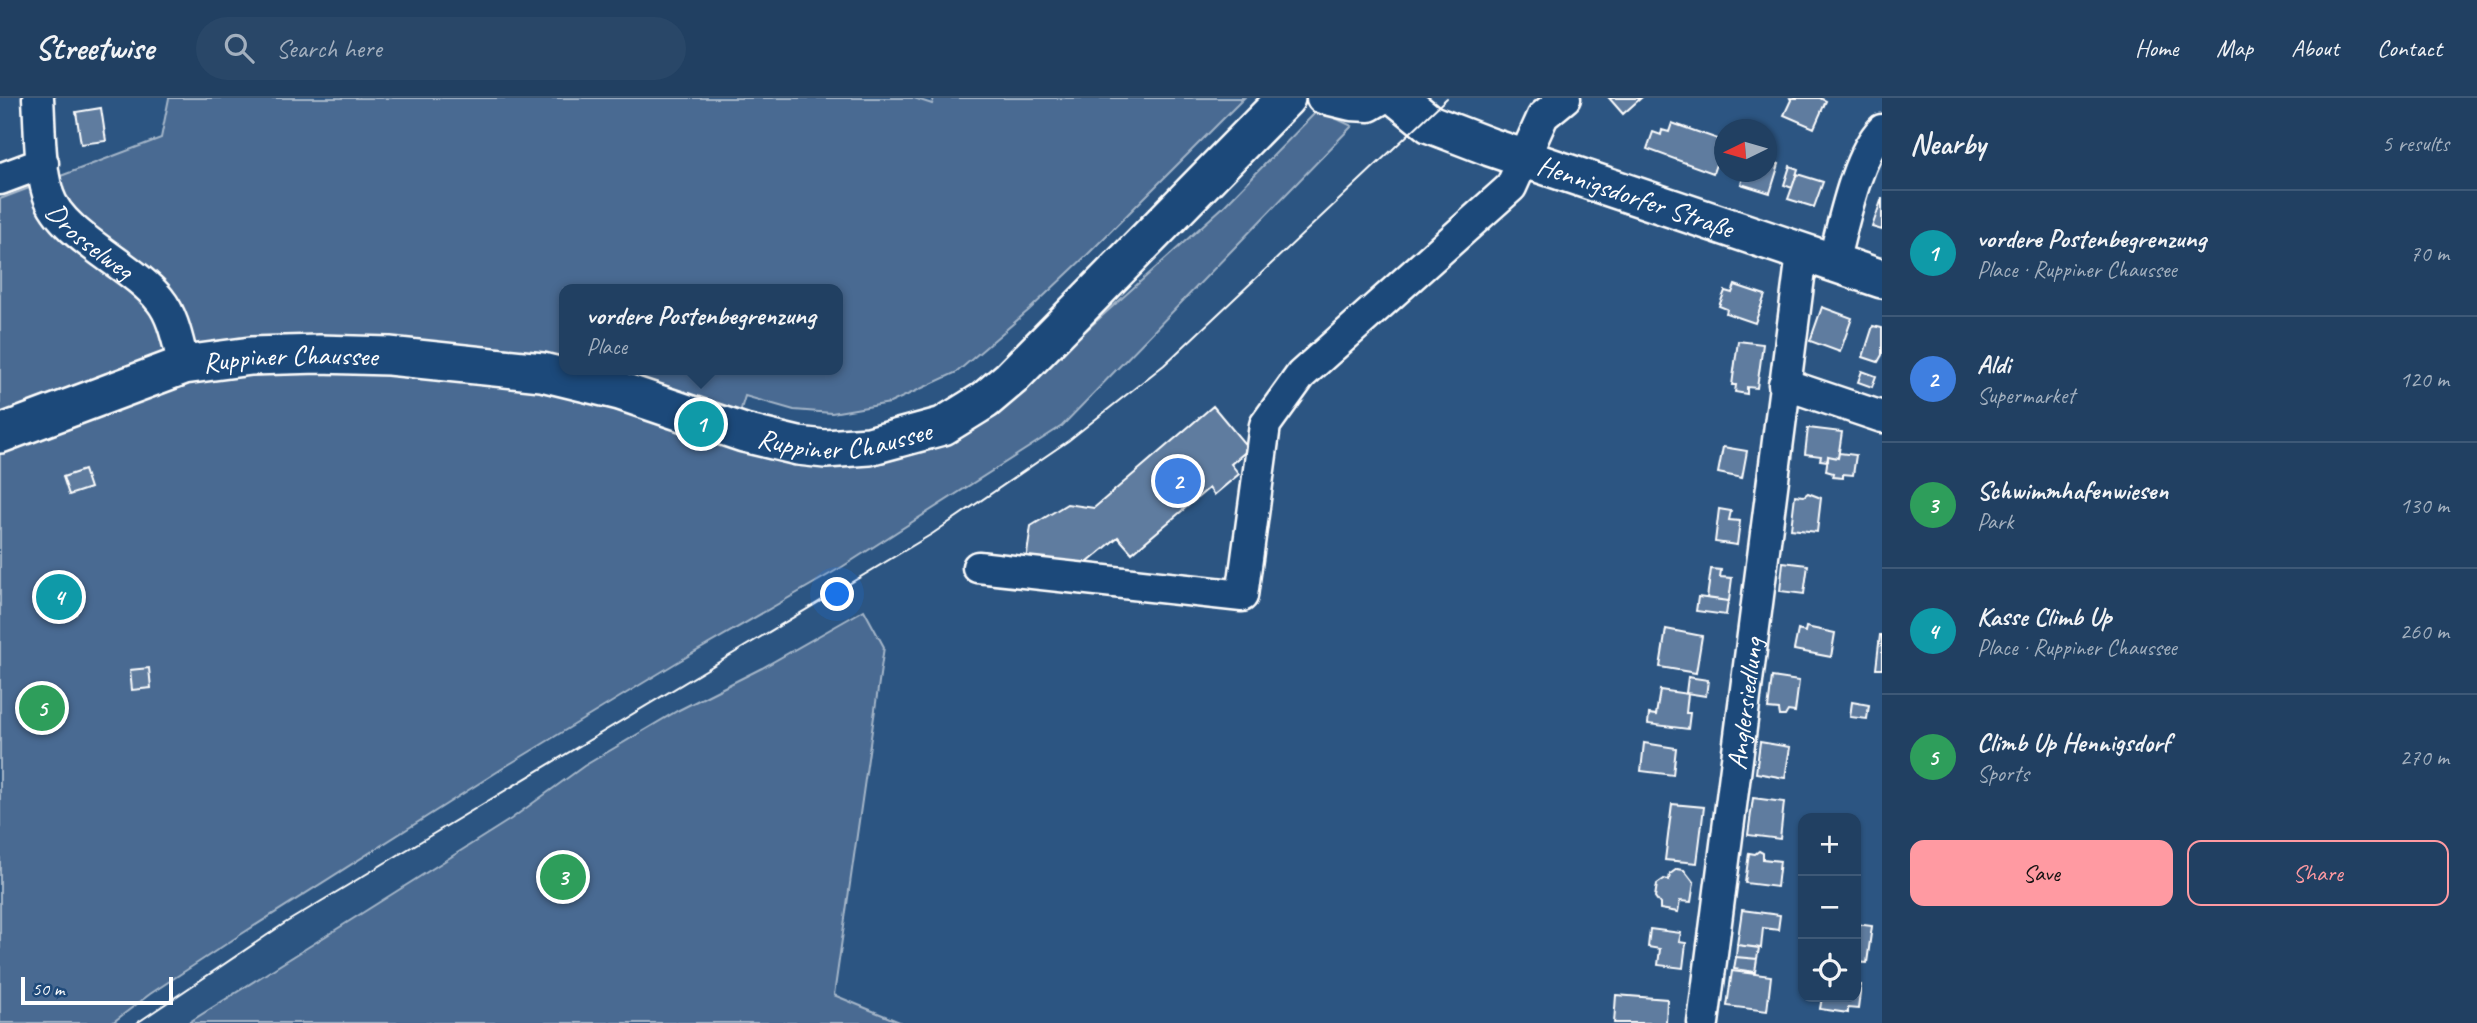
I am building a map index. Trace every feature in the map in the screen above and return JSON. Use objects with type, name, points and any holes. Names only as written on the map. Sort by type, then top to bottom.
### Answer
[{"type":"main road","name":"Ruppiner Chaussee","points":[[0,434],[184,365],[228,358],[319,354],[389,356],[541,372],[663,404],[744,433],[798,446],[825,449],[869,446],[923,433],[963,415],[1012,378],[1286,98]]},
{"type":"main road","name":"Hennigsdorfer Straße","points":[[1398,98],[1430,124],[1490,147],[1882,279]]},
{"type":"street","name":"Drosselweg","points":[[38,98],[48,196],[58,212],[76,231],[161,300],[170,316],[184,365]]},
{"type":"street","points":[[1322,98],[1369,106],[1383,98]]},
{"type":"street","points":[[978,567],[1242,596],[1265,425],[1301,375],[1511,187],[1543,116],[1565,98]]},
{"type":"street","name":"Anglersiedlung","points":[[1703,1023],[1784,384],[1817,258],[1874,138],[1882,130]]},
{"type":"street","points":[[0,179],[43,163]]},
{"type":"street","points":[[1784,384],[1882,417]]},
{"type":"shaded area","points":[[169,98],[914,98],[932,104],[934,98],[1244,98],[1087,255],[957,372],[890,403],[832,413],[794,410],[745,396],[731,442],[817,465],[1020,390],[1222,208],[1318,110],[1352,126],[1062,426],[842,567],[508,765],[240,935],[150,994],[112,1023],[0,1023],[0,199],[161,138]]},
{"type":"shaded area","points":[[864,610],[884,647],[834,995],[902,1023],[188,1023],[511,819],[584,766],[677,711],[762,668]]},
{"type":"building","points":[[1609,98],[1641,98],[1623,114]]},
{"type":"building","points":[[1790,98],[1820,98],[1826,101],[1814,128],[1784,115]]},
{"type":"building","points":[[101,108],[106,141],[81,144],[76,112]]},
{"type":"building","points":[[1672,123],[1714,138],[1713,173],[1647,149],[1653,132],[1661,135],[1662,130],[1669,132]]},
{"type":"building","points":[[1790,166],[1798,169],[1792,188],[1784,185]]},
{"type":"building","points":[[1797,174],[1823,182],[1814,207],[1788,199]]},
{"type":"building","points":[[1742,182],[1773,182],[1770,193],[1741,184]]},
{"type":"building","points":[[1882,198],[1882,230],[1872,227]]},
{"type":"building","points":[[1735,285],[1765,295],[1755,323],[1726,313],[1727,309],[1719,306],[1725,291],[1732,293]]},
{"type":"building","points":[[1822,307],[1852,318],[1840,352],[1810,341]]},
{"type":"building","points":[[1873,326],[1882,328],[1882,355],[1878,362],[1863,357]]},
{"type":"building","points":[[1738,341],[1763,344],[1757,388],[1747,387],[1747,394],[1735,392],[1736,385],[1732,385]]},
{"type":"building","points":[[1862,371],[1876,376],[1872,387],[1858,382]]},
{"type":"building","points":[[1213,406],[1249,449],[1231,464],[1239,474],[1214,495],[1209,488],[1132,553],[1118,537],[1081,568],[1026,561],[1031,526],[1067,504],[1094,508]]},
{"type":"building","points":[[1808,428],[1842,432],[1838,458],[1828,456],[1828,461],[1820,460],[1821,456],[1805,454]]},
{"type":"building","points":[[1723,447],[1747,451],[1742,478],[1718,473]]},
{"type":"building","points":[[1839,453],[1856,455],[1853,475],[1832,477],[1833,473],[1826,471],[1828,456],[1838,458]]},
{"type":"building","points":[[84,470],[90,488],[69,495],[63,477]]},
{"type":"building","points":[[1808,493],[1821,498],[1817,532],[1791,529],[1795,495],[1804,496]]},
{"type":"building","points":[[1719,509],[1731,511],[1729,520],[1740,521],[1737,545],[1715,542]]},
{"type":"building","points":[[1783,562],[1808,565],[1804,594],[1780,591]]},
{"type":"building","points":[[1711,569],[1721,570],[1720,577],[1732,578],[1729,601],[1707,598]]},
{"type":"building","points":[[64,573],[76,614],[53,621],[41,579]]},
{"type":"building","points":[[1698,597],[1728,601],[1726,615],[1696,611]]},
{"type":"building","points":[[1806,627],[1835,633],[1831,657],[1794,650],[1798,630],[1805,632]]},
{"type":"building","points":[[1666,629],[1702,636],[1696,673],[1660,667]]},
{"type":"building","points":[[1880,635],[1882,669],[1876,669]]},
{"type":"building","points":[[149,668],[151,688],[132,690],[130,670]]},
{"type":"building","points":[[1688,677],[1708,680],[1706,696],[1686,693]]},
{"type":"building","points":[[1772,677],[1799,681],[1795,712],[1788,711],[1785,716],[1780,716],[1779,710],[1768,709]]},
{"type":"building","points":[[1660,690],[1688,694],[1688,729],[1648,724],[1649,714],[1656,715]]},
{"type":"building","points":[[1852,702],[1869,705],[1867,719],[1850,717]]},
{"type":"building","points":[[1760,742],[1790,747],[1785,778],[1756,773]]},
{"type":"building","points":[[1644,743],[1676,748],[1673,775],[1641,771]]},
{"type":"building","points":[[1753,798],[1784,802],[1780,839],[1748,835]]},
{"type":"building","points":[[1672,804],[1704,807],[1697,863],[1665,860]]},
{"type":"building","points":[[1759,851],[1763,853],[1763,859],[1780,861],[1777,887],[1745,883],[1749,853],[1755,854]]},
{"type":"building","points":[[1677,869],[1684,870],[1694,883],[1691,902],[1680,901],[1678,912],[1660,909],[1655,897],[1657,884],[1664,879],[1669,880],[1670,874]]},
{"type":"building","points":[[1742,910],[1780,915],[1778,930],[1763,928],[1761,948],[1737,945]]},
{"type":"building","points":[[1861,925],[1872,926],[1867,963],[1861,962]]},
{"type":"building","points":[[1650,929],[1681,933],[1679,942],[1686,943],[1683,968],[1658,965],[1660,949],[1648,947]]},
{"type":"building","points":[[1737,945],[1759,948],[1757,959],[1736,957]]},
{"type":"building","points":[[1736,957],[1757,959],[1755,972],[1734,969]]},
{"type":"building","points":[[1732,971],[1771,976],[1767,1011],[1727,1006]]},
{"type":"building","points":[[1616,995],[1667,999],[1666,1023],[1614,1023]]},
{"type":"building","points":[[1821,1002],[1859,1002],[1858,1009],[1848,1008],[1848,1013],[1820,1009]]},
{"type":"tram line","points":[[137,1023],[285,923],[932,534],[1068,441],[1164,365],[1447,98]]},
{"type":"place","name":"vordere Postenbegrenzung","points":[[701,424]]},
{"type":"place","name":"Aldi","points":[[1178,481]]},
{"type":"place","name":"Kasse Climb Up","points":[[59,597]]},
{"type":"place","name":"Climb Up Hennigsdorf","points":[[42,708]]},
{"type":"place","name":"Schwimmhafenwiesen","points":[[563,877]]}]
